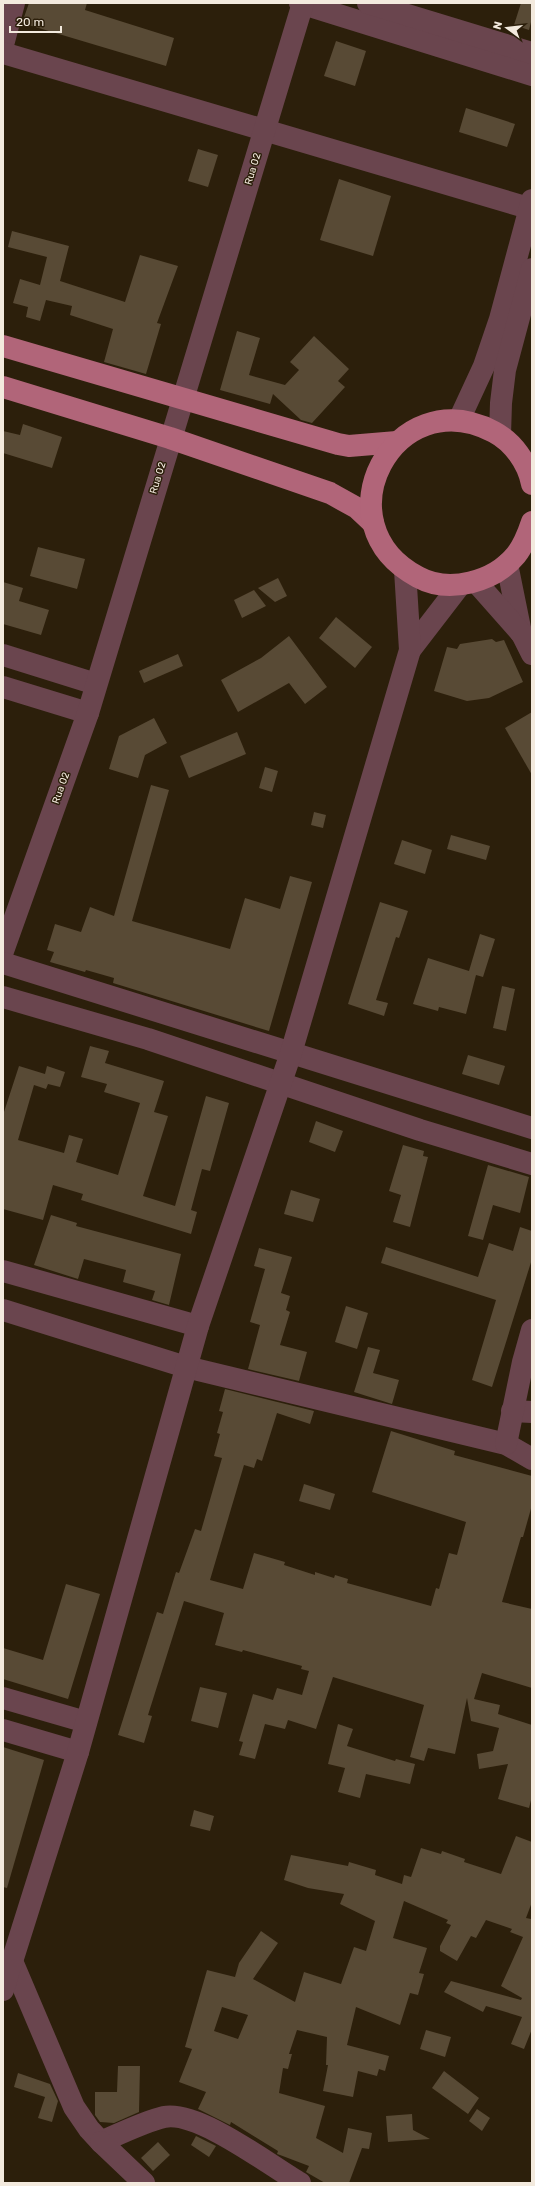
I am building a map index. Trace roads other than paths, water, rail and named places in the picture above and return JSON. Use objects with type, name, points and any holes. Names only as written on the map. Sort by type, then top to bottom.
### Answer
[{"type":"main road","points":[[3,346],[338,444],[361,446],[397,442]]},
{"type":"main road","points":[[3,387],[170,438],[330,493],[357,508],[373,523]]},
{"type":"main road","points":[[532,484],[526,454],[500,435],[481,425],[459,420],[432,423],[407,434],[397,442],[383,459],[374,479],[370,501],[373,523],[385,550],[405,570],[422,580],[441,585],[468,584],[519,558],[532,522]]},
{"type":"street","points":[[3,45],[14,3]]},
{"type":"street","points":[[302,3],[362,8],[532,53]]},
{"type":"street","name":"Rua 02","points":[[3,951],[88,713],[302,3]]},
{"type":"street","points":[[362,8],[532,75]]},
{"type":"street","points":[[3,53],[264,130],[531,206],[500,319],[484,366],[459,420]]},
{"type":"street","points":[[500,435],[504,370],[532,269]]},
{"type":"street","points":[[519,558],[522,634]]},
{"type":"street","points":[[3,1990],[78,1752],[198,1326],[281,1085],[410,650],[405,570]]},
{"type":"street","points":[[410,650],[468,584],[522,634],[532,654]]},
{"type":"street","points":[[3,655],[96,684]]},
{"type":"street","points":[[3,687],[88,713]]},
{"type":"street","points":[[3,963],[532,1128]]},
{"type":"street","points":[[3,997],[148,1039],[281,1085],[532,1164]]},
{"type":"street","points":[[3,1271],[198,1326]]},
{"type":"street","points":[[3,1310],[186,1367],[506,1444],[532,1459]]},
{"type":"street","points":[[506,1444],[522,1412],[532,1330]]},
{"type":"street","points":[[3,1698],[86,1722]]},
{"type":"street","points":[[3,1730],[78,1752]]},
{"type":"street","points":[[12,1961],[74,2106],[89,2129],[144,2183]]},
{"type":"street","points":[[101,2142],[164,2117],[177,2117],[193,2121],[221,2134],[300,2183]]}]
